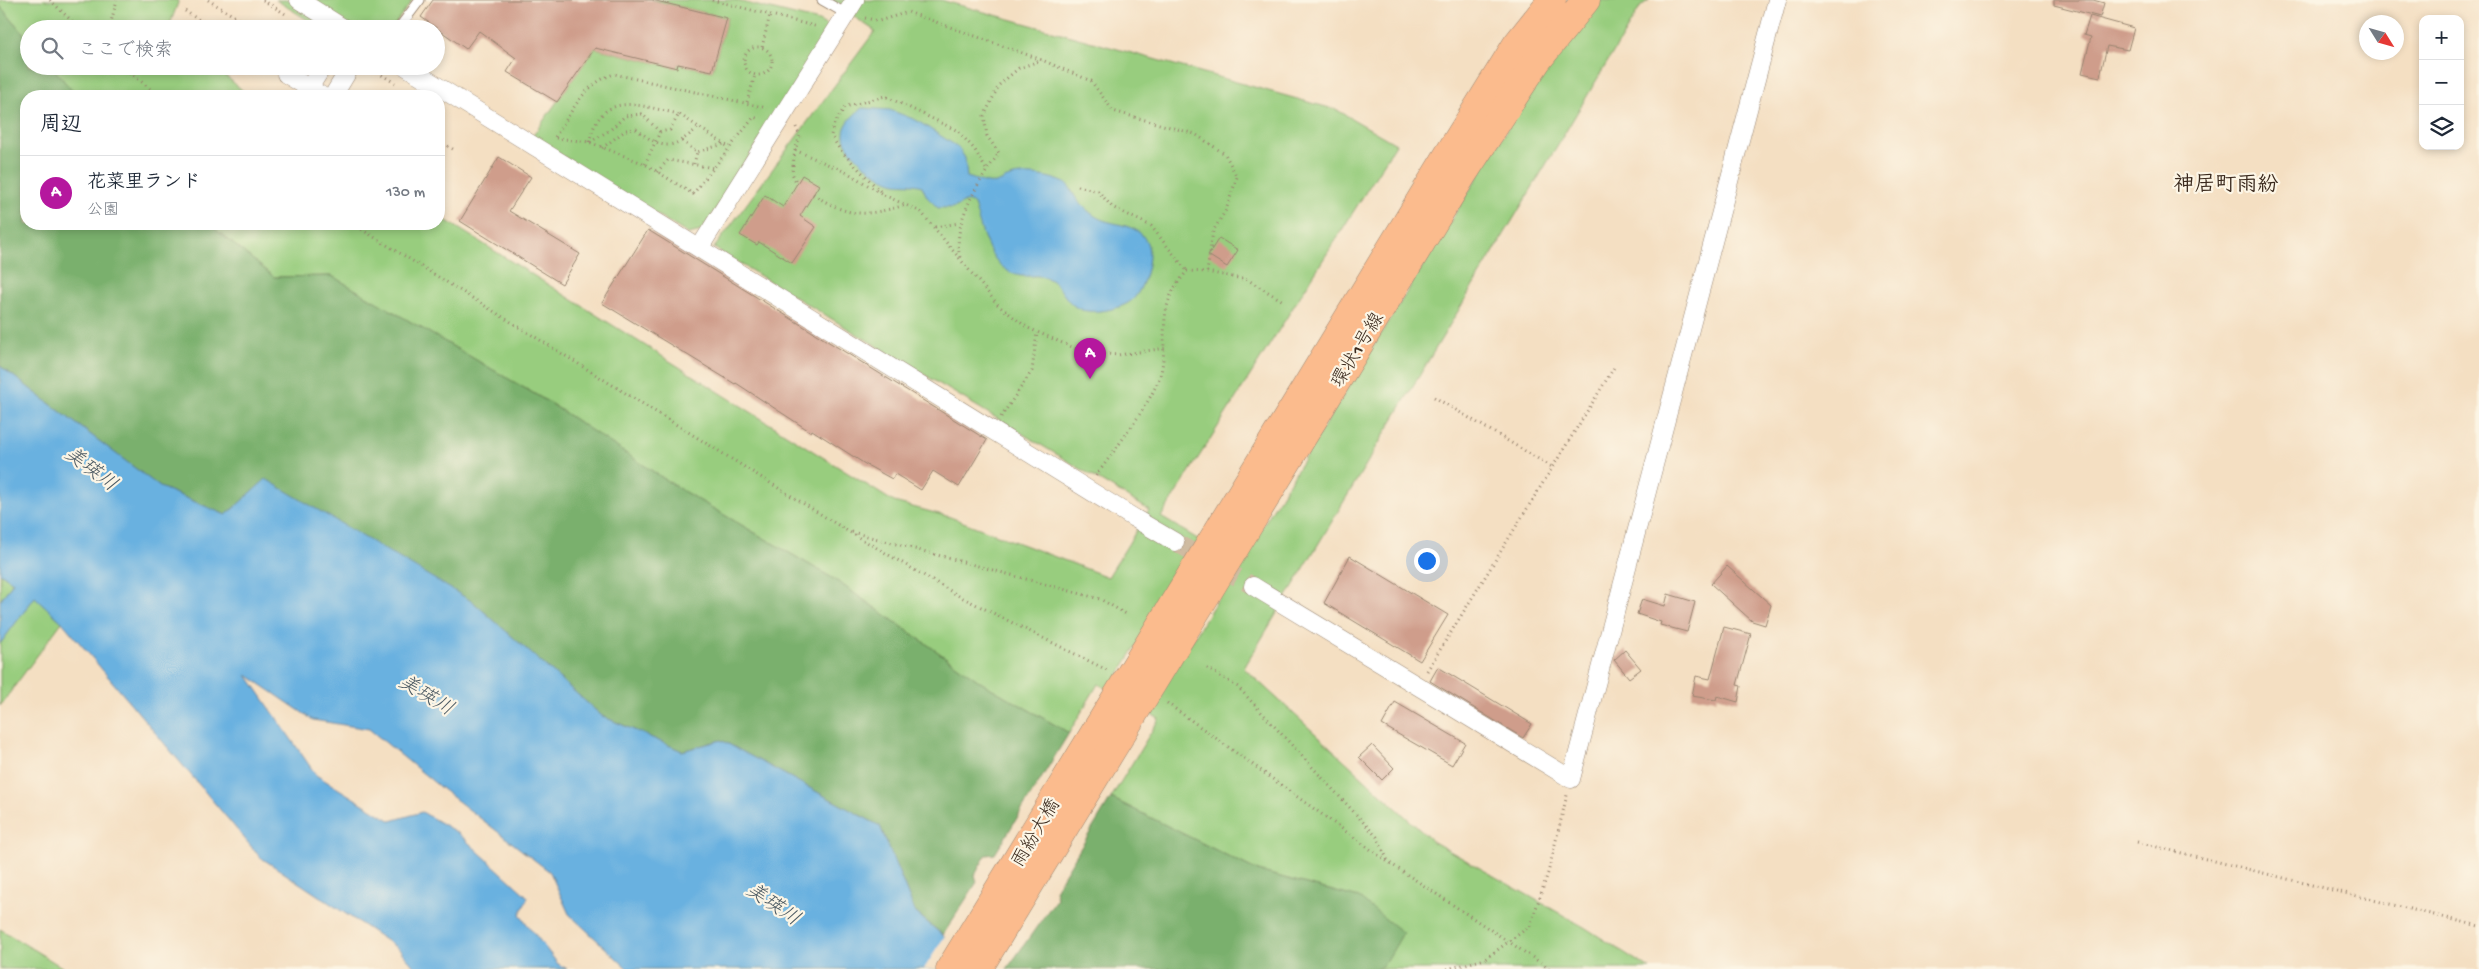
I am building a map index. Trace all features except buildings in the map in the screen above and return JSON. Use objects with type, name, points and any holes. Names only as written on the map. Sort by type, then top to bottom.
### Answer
[{"type":"main road","name":"環状1号線","points":[[1133,693],[1497,76],[1517,44],[1552,0]]},
{"type":"main road","name":"環状1号線","points":[[1133,693],[1463,174],[1537,61],[1586,0]]},
{"type":"main road","name":"雨紛大橋","points":[[950,969],[1133,693]]},
{"type":"main road","name":"雨紛大橋","points":[[978,969],[1133,693]]},
{"type":"street","points":[[299,0],[317,20]]},
{"type":"street","points":[[1253,586],[1571,780],[1777,0]]},
{"type":"street","points":[[700,247],[846,7]]},
{"type":"street","points":[[287,75],[307,90]]},
{"type":"street","points":[[313,90],[318,75]]},
{"type":"street","points":[[326,75],[337,89],[346,75]]},
{"type":"street","points":[[422,75],[550,145],[700,247],[1175,542]]},
{"type":"lane","points":[[405,20],[420,0]]},
{"type":"lane","points":[[822,0],[846,7]]},
{"type":"path","points":[[50,0],[71,20]]},
{"type":"path","points":[[111,20],[117,0]]},
{"type":"path","points":[[208,0],[240,20]]},
{"type":"path","points":[[712,0],[822,28],[846,7],[879,21],[908,12],[1042,60],[1091,81],[1113,111],[1195,134],[1225,154],[1237,177],[1226,210],[1213,231],[1207,272]]},
{"type":"path","points":[[185,11],[199,20]]},
{"type":"path","points":[[762,47],[770,15]]},
{"type":"path","points":[[762,47],[770,53],[773,62],[769,71],[755,75],[747,70],[744,57],[749,50],[762,47]]},
{"type":"path","points":[[961,260],[958,247],[960,223],[983,177],[999,153],[987,136],[984,116],[999,85],[1019,68],[1042,60]]},
{"type":"path","points":[[550,145],[588,88],[600,79],[614,74],[748,102],[779,118]]},
{"type":"path","points":[[133,75],[152,90]]},
{"type":"path","points":[[748,102],[755,75]]},
{"type":"path","points":[[884,194],[840,150],[831,135],[834,124],[844,106],[885,96],[921,112],[958,131],[975,150],[987,171]]},
{"type":"path","points":[[589,142],[592,129],[609,107],[624,104],[679,114],[730,148]]},
{"type":"path","points":[[550,145],[589,142],[610,130],[625,116],[642,114],[660,132]]},
{"type":"path","points":[[660,132],[670,130],[679,114]]},
{"type":"path","points":[[589,142],[645,164],[693,194],[754,117],[794,120],[800,136],[795,150],[792,174],[797,184]]},
{"type":"path","points":[[602,148],[626,130],[636,129],[654,143],[669,146],[682,141],[699,127]]},
{"type":"path","points":[[645,164],[660,132]]},
{"type":"path","points":[[682,141],[697,152]]},
{"type":"path","points":[[445,144],[453,149]]},
{"type":"path","points":[[697,152],[724,144]]},
{"type":"path","points":[[795,150],[848,173],[884,194],[921,212],[999,306],[1037,332],[1081,351],[1118,355],[1146,353],[1166,348]]},
{"type":"path","points":[[694,164],[697,152]]},
{"type":"path","points":[[657,172],[668,160],[714,168]]},
{"type":"path","points":[[1078,186],[1098,190],[1112,207],[1151,226],[1187,271],[1207,272],[1248,280],[1283,301]]},
{"type":"path","points":[[813,194],[833,207],[850,214],[872,214],[907,205]]},
{"type":"path","points":[[935,227],[960,223]]},
{"type":"path","points":[[363,230],[846,530],[959,596],[1133,693],[1550,969]]},
{"type":"path","points":[[1087,488],[1140,413],[1160,377],[1166,348],[1165,314],[1171,293],[1187,271]]},
{"type":"path","points":[[992,430],[1032,372],[1037,332]]},
{"type":"path","points":[[1417,686],[1615,366]]},
{"type":"path","points":[[1434,397],[1552,467]]},
{"type":"path","points":[[846,530],[1100,599],[1126,614]]},
{"type":"path","points":[[1207,668],[1238,687],[1378,837],[1388,862]]},
{"type":"path","points":[[1447,969],[1485,959],[1530,926],[1548,873],[1571,780]]},
{"type":"path","points":[[2137,842],[2479,926]]},
{"type":"green space","points":[[0,0],[179,0],[172,20],[20,20],[20,29],[0,6]]},
{"type":"green space","points":[[276,0],[413,0],[398,20],[308,20]]},
{"type":"green space","points":[[652,0],[734,0],[819,21],[831,28],[702,231],[688,234],[532,137],[595,48],[677,68],[678,64],[712,71],[727,18]]},
{"type":"green space","points":[[830,0],[941,0],[1337,110],[1396,144],[1161,517],[1201,541],[1109,690],[1098,684],[1069,733],[982,683],[834,579],[678,488],[550,403],[332,276],[274,277],[216,230],[445,230],[445,220],[894,502],[950,517],[1108,577],[1149,510],[714,248],[875,31]]},
{"type":"green space","points":[[1600,0],[1649,0],[1641,6],[1244,668],[1432,841],[1584,927],[1650,969],[1378,969],[1386,962],[1359,898],[1258,871],[1111,798],[1159,719],[1148,712],[1543,71]]},
{"type":"green space","points":[[0,6],[20,29],[20,75],[59,75],[72,90],[20,90],[20,230],[216,230],[274,277],[332,276],[550,403],[678,488],[834,579],[982,683],[1069,733],[995,854],[986,855],[975,875],[977,882],[943,935],[915,912],[880,826],[721,740],[682,751],[602,716],[473,602],[226,515],[160,487],[0,366]]},
{"type":"green space","points":[[59,75],[224,75],[242,90],[72,90]]},
{"type":"green space","points":[[0,573],[13,582],[0,601]]},
{"type":"green space","points":[[35,596],[62,622],[0,706],[0,644]]},
{"type":"green space","points":[[1111,798],[1258,871],[1359,898],[1403,933],[1386,962],[1378,969],[1007,969],[1057,898],[1055,890]]},
{"type":"green space","points":[[0,929],[65,969],[0,969]]},
{"type":"water","points":[[862,108],[890,110],[916,120],[958,147],[965,158],[967,177],[985,183],[998,182],[1023,175],[1052,178],[1067,184],[1080,203],[1095,216],[1137,231],[1147,243],[1149,256],[1147,271],[1135,297],[1125,305],[1102,311],[1082,310],[1071,303],[1057,285],[1047,278],[1022,276],[1005,269],[992,254],[987,244],[974,204],[965,202],[954,208],[938,208],[927,197],[922,186],[895,183],[885,179],[869,168],[851,151],[846,144],[844,130],[847,123]]},
{"type":"water","name":"美瑛川","points":[[0,366],[160,487],[226,515],[266,479],[473,602],[602,716],[682,751],[721,740],[880,826],[915,912],[983,969],[628,969],[569,914],[550,872],[441,788],[369,729],[313,720],[247,675],[316,775],[391,821],[422,812],[458,833],[528,897],[520,915],[558,964],[567,969],[416,969],[399,949],[260,857],[62,622],[35,597],[0,644],[0,601],[13,582],[0,573]]},
{"type":"pier","points":[[946,934],[985,967],[986,969],[924,969]]},
{"type":"tunnel","points":[[1175,542],[1253,586]]},
{"type":"place","name":"花菜里ランド","points":[[1090,379]]},
{"type":"district","name":"神居町雨紛","points":[[2226,183]]}]
